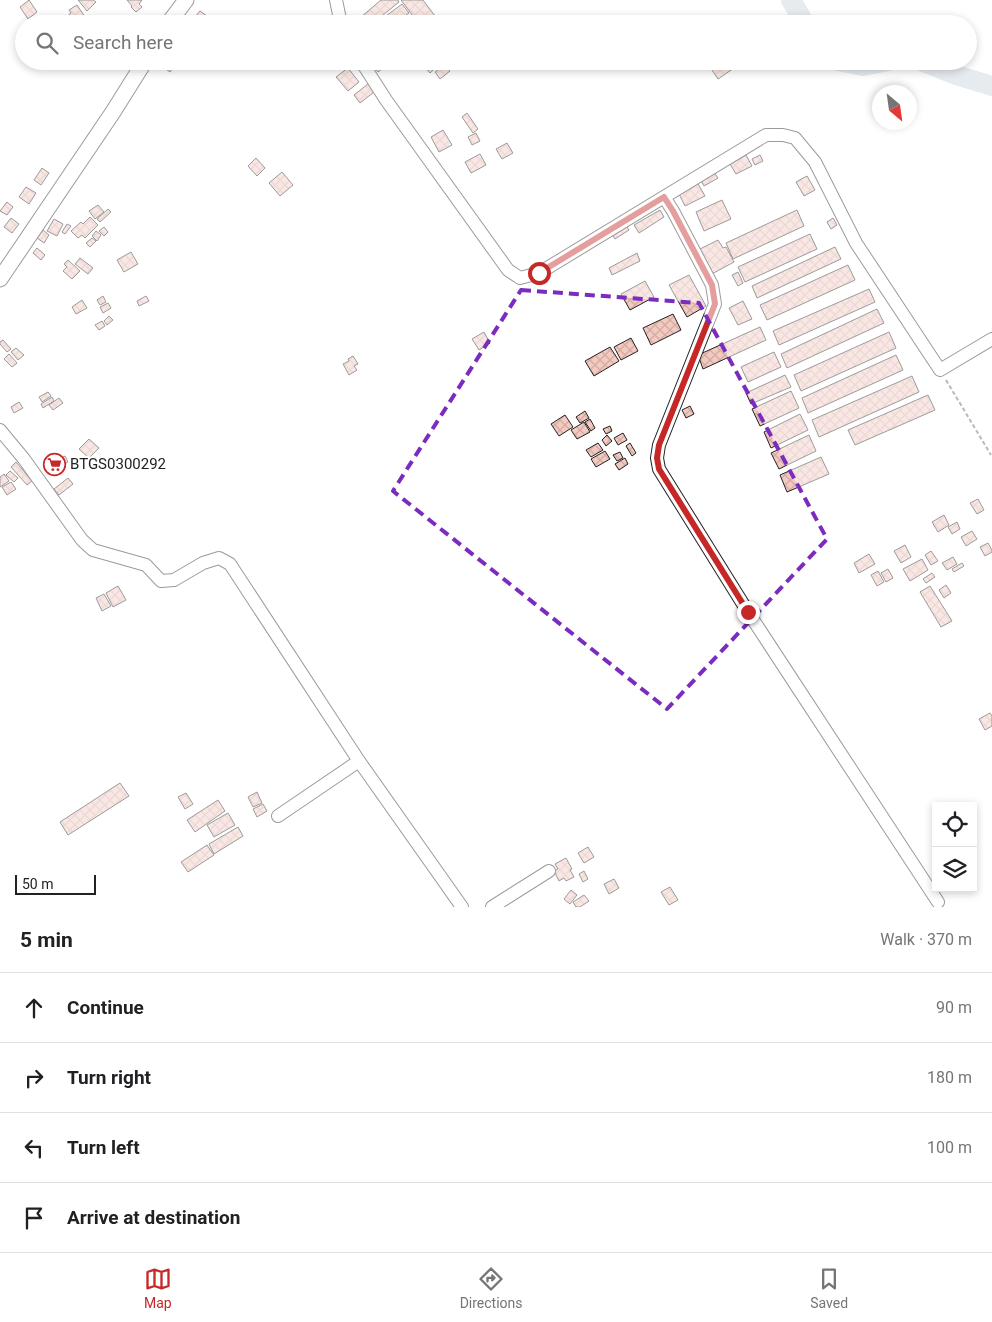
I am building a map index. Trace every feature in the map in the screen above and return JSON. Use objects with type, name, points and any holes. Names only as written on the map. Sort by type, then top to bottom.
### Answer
[{"type":"main road","points":[[175,15],[186,0]]},
{"type":"main road","points":[[0,279],[139,70]]},
{"type":"street","points":[[336,0],[339,15]]},
{"type":"street","points":[[367,70],[386,100],[508,270],[520,278],[539,273],[766,135],[783,135],[795,138],[815,162],[856,243],[940,370],[992,339]]},
{"type":"street","points":[[664,197],[712,285],[715,304],[659,445],[657,458],[659,469],[748,612],[938,902]]},
{"type":"street","points":[[0,430],[24,459],[82,540],[92,550],[146,565],[161,581],[174,580],[204,563],[219,558],[230,564],[360,761],[462,907]]},
{"type":"street","points":[[278,816],[360,761]]},
{"type":"street","points":[[492,907],[549,871]]},
{"type":"path","points":[[940,370],[991,455]]},
{"type":"highlighted area","points":[[521,290],[699,303],[827,539],[667,709],[393,491]]},
{"type":"building","points":[[29,0],[37,12],[33,15],[25,15],[20,7]]},
{"type":"building","points":[[78,0],[93,0],[96,2],[87,11]]},
{"type":"building","points":[[127,0],[142,0],[139,4],[142,7],[136,12]]},
{"type":"building","points":[[381,0],[398,0],[399,2],[383,15],[363,15]]},
{"type":"building","points":[[401,0],[423,0],[434,15],[412,15]]},
{"type":"building","points":[[402,4],[409,13],[407,15],[387,15]]},
{"type":"building","points":[[77,5],[84,15],[69,15],[71,13],[69,10]]},
{"type":"building","points":[[200,11],[206,15],[197,15]]},
{"type":"building","points":[[345,70],[350,70],[359,82],[348,91],[336,77]]},
{"type":"building","points":[[438,70],[450,71],[440,79],[435,72]]},
{"type":"building","points":[[712,70],[731,70],[718,79]]},
{"type":"building","points":[[368,84],[374,92],[360,103],[354,95]]},
{"type":"building","points":[[467,113],[478,129],[473,133],[462,117]]},
{"type":"building","points":[[443,130],[452,145],[439,152],[431,137]]},
{"type":"building","points":[[476,133],[480,141],[472,145],[468,137]]},
{"type":"building","points":[[507,143],[513,153],[502,159],[496,149]]},
{"type":"building","points":[[480,154],[486,165],[471,173],[465,162]]},
{"type":"building","points":[[746,155],[752,166],[736,174],[730,164]]},
{"type":"building","points":[[760,155],[763,161],[755,165],[752,159]]},
{"type":"building","points":[[256,158],[265,168],[257,176],[248,166]]},
{"type":"building","points":[[42,168],[49,173],[41,185],[34,180]]},
{"type":"building","points":[[713,171],[718,178],[704,186],[700,179]]},
{"type":"building","points":[[282,172],[293,185],[280,196],[269,183]]},
{"type":"building","points":[[807,176],[815,190],[804,196],[796,182]]},
{"type":"building","points":[[697,182],[705,196],[685,206],[678,192]]},
{"type":"building","points":[[26,187],[36,193],[29,204],[19,197]]},
{"type":"building","points":[[722,200],[731,219],[704,231],[696,212]]},
{"type":"building","points":[[7,202],[13,207],[7,215],[0,211]]},
{"type":"building","points":[[98,205],[104,212],[95,219],[89,211]]},
{"type":"building","points":[[108,209],[111,212],[100,222],[97,219]]},
{"type":"building","points":[[660,210],[664,217],[639,233],[634,225]]},
{"type":"building","points":[[797,210],[804,226],[733,259],[726,243]]},
{"type":"building","points":[[90,217],[98,225],[85,238],[82,235],[78,238],[71,231]]},
{"type":"building","points":[[11,218],[19,224],[12,233],[4,227]]},
{"type":"building","points":[[833,218],[837,225],[831,229],[827,222]]},
{"type":"building","points":[[54,219],[63,224],[57,236],[47,231]]},
{"type":"building","points":[[67,224],[71,226],[65,234],[62,232]]},
{"type":"building","points":[[625,224],[629,230],[615,239],[611,233]]},
{"type":"building","points":[[104,227],[108,232],[104,236],[99,231]]},
{"type":"building","points":[[43,230],[49,235],[44,243],[37,238]]},
{"type":"building","points":[[96,231],[101,235],[97,241],[92,236]]},
{"type":"building","points":[[810,234],[817,249],[745,282],[738,267]]},
{"type":"building","points":[[92,238],[96,241],[90,247],[86,243]]},
{"type":"building","points":[[718,240],[723,248],[726,247],[734,262],[710,275],[698,250]]},
{"type":"building","points":[[835,247],[841,259],[757,298],[752,286]]},
{"type":"building","points":[[37,248],[45,255],[41,260],[33,253]]},
{"type":"building","points":[[131,252],[138,264],[124,272],[117,260]]},
{"type":"building","points":[[637,253],[640,261],[612,275],[609,268]]},
{"type":"building","points":[[80,258],[93,268],[88,274],[75,264]]},
{"type":"building","points":[[68,260],[80,271],[72,279],[63,271],[67,267],[64,264]]},
{"type":"building","points":[[848,265],[855,280],[767,320],[760,305]]},
{"type":"building","points":[[738,272],[743,283],[738,286],[732,275]]},
{"type":"building","points":[[689,275],[706,306],[687,317],[669,285]]},
{"type":"building","points":[[645,281],[654,297],[630,310],[621,294]]},
{"type":"building","points":[[869,289],[875,302],[779,345],[773,331]]},
{"type":"building","points":[[103,296],[106,302],[100,305],[97,300]]},
{"type":"building","points":[[146,296],[149,301],[139,306],[137,301]]},
{"type":"building","points":[[82,300],[87,308],[76,314],[72,307]]},
{"type":"building","points":[[743,301],[752,319],[738,325],[729,308]]},
{"type":"building","points":[[108,303],[111,308],[103,313],[100,307]]},
{"type":"building","points":[[877,309],[884,323],[787,368],[781,354]]},
{"type":"building","points":[[673,314],[681,330],[651,345],[643,328]]},
{"type":"building","points":[[109,316],[113,320],[107,325],[104,321]]},
{"type":"building","points":[[102,321],[105,326],[99,330],[95,325]]},
{"type":"building","points":[[760,327],[766,340],[703,369],[698,355]]},
{"type":"building","points":[[484,332],[490,343],[479,350],[472,339]]},
{"type":"building","points":[[889,332],[896,348],[801,391],[794,375]]},
{"type":"building","points":[[631,338],[638,351],[621,360],[614,347]]},
{"type":"building","points":[[3,340],[11,349],[7,352],[0,344]]},
{"type":"building","points":[[610,347],[619,361],[594,376],[585,361]]},
{"type":"building","points":[[16,348],[24,355],[18,360],[11,352]]},
{"type":"building","points":[[774,352],[781,367],[748,382],[741,367]]},
{"type":"building","points":[[9,354],[17,363],[12,367],[4,359]]},
{"type":"building","points":[[896,355],[903,370],[808,413],[802,398]]},
{"type":"building","points":[[353,356],[358,364],[354,366],[357,370],[349,375],[343,364]]},
{"type":"building","points":[[785,375],[791,387],[751,404],[746,393]]},
{"type":"building","points":[[912,376],[919,392],[819,437],[812,420]]},
{"type":"building","points":[[791,391],[799,408],[760,426],[752,409]]},
{"type":"building","points":[[48,392],[51,396],[42,402],[39,397]]},
{"type":"building","points":[[928,395],[935,410],[855,445],[848,430]]},
{"type":"building","points":[[52,397],[54,401],[43,408],[41,404]]},
{"type":"building","points":[[59,398],[63,403],[53,410],[49,405]]},
{"type":"building","points":[[19,402],[23,408],[14,413],[11,407]]},
{"type":"building","points":[[690,406],[694,414],[686,418],[682,410]]},
{"type":"building","points":[[585,411],[589,418],[580,423],[576,417]]},
{"type":"building","points":[[800,414],[808,430],[771,448],[764,432]]},
{"type":"building","points":[[565,415],[573,427],[559,436],[551,424]]},
{"type":"building","points":[[590,419],[595,428],[591,431],[585,422]]},
{"type":"building","points":[[584,422],[590,432],[577,439],[571,430]]},
{"type":"building","points":[[610,426],[612,431],[606,434],[603,429]]},
{"type":"building","points":[[623,433],[627,440],[618,445],[614,438]]},
{"type":"building","points":[[607,435],[612,441],[606,446],[602,440]]},
{"type":"building","points":[[809,435],[816,451],[779,469],[771,453]]},
{"type":"building","points":[[89,439],[99,448],[89,458],[79,449]]},
{"type":"building","points":[[598,443],[603,450],[591,457],[586,450]]},
{"type":"building","points":[[630,443],[636,453],[632,456],[626,446]]},
{"type":"building","points":[[605,451],[610,459],[596,467],[591,459]]},
{"type":"building","points":[[620,452],[623,458],[617,461],[613,455]]},
{"type":"building","points":[[65,456],[68,462],[60,467],[57,460]]},
{"type":"building","points":[[821,457],[829,474],[787,492],[780,475]]},
{"type":"building","points":[[625,458],[628,464],[619,470],[615,464]]},
{"type":"building","points":[[16,462],[32,481],[27,485],[11,467]]},
{"type":"building","points":[[10,471],[18,478],[14,482],[6,475]]},
{"type":"building","points":[[4,474],[9,481],[0,487],[0,477]]},
{"type":"building","points":[[68,478],[73,484],[59,495],[54,489]]},
{"type":"building","points":[[11,482],[16,489],[7,495],[2,487]]},
{"type":"building","points":[[978,499],[984,510],[977,514],[970,503]]},
{"type":"building","points":[[944,515],[949,525],[938,532],[932,522]]},
{"type":"building","points":[[957,522],[960,529],[952,534],[948,527]]},
{"type":"building","points":[[972,531],[977,539],[966,546],[961,537]]},
{"type":"building","points":[[988,543],[992,552],[985,556],[980,547]]},
{"type":"building","points":[[905,545],[911,557],[901,563],[894,551]]},
{"type":"building","points":[[931,551],[938,561],[931,565],[925,555]]},
{"type":"building","points":[[869,554],[875,564],[859,573],[854,563]]},
{"type":"building","points":[[953,557],[957,564],[947,570],[942,563]]},
{"type":"building","points":[[922,559],[928,570],[910,581],[903,569]]},
{"type":"building","points":[[962,563],[964,566],[954,572],[952,569]]},
{"type":"building","points":[[888,569],[893,578],[886,582],[881,573]]},
{"type":"building","points":[[878,571],[884,582],[877,586],[871,575]]},
{"type":"building","points":[[932,573],[935,577],[926,583],[923,579]]},
{"type":"building","points":[[946,585],[951,593],[944,598],[939,590]]},
{"type":"building","points":[[118,586],[126,600],[113,607],[106,593]]},
{"type":"building","points":[[930,586],[952,621],[941,627],[920,592]]},
{"type":"building","points":[[104,594],[111,606],[102,611],[96,598]]},
{"type":"building","points":[[990,713],[992,716],[992,726],[985,730],[979,719]]},
{"type":"building","points":[[120,783],[129,796],[68,835],[60,822]]},
{"type":"building","points":[[257,792],[262,803],[253,807],[248,797]]},
{"type":"building","points":[[186,793],[193,804],[185,809],[178,797]]},
{"type":"building","points":[[218,800],[225,811],[195,832],[187,820]]},
{"type":"building","points":[[263,804],[267,811],[257,817],[253,809]]},
{"type":"building","points":[[228,813],[235,825],[214,837],[207,825]]},
{"type":"building","points":[[238,827],[243,836],[214,854],[209,844]]},
{"type":"building","points":[[207,845],[214,855],[188,872],[181,862]]},
{"type":"building","points":[[588,847],[594,857],[584,863],[578,853]]},
{"type":"building","points":[[566,858],[574,877],[566,881],[564,878],[559,881],[554,871],[558,869],[555,864]]},
{"type":"building","points":[[584,871],[588,879],[583,882],[579,874]]},
{"type":"building","points":[[614,879],[619,888],[609,894],[604,884]]},
{"type":"building","points":[[670,887],[678,900],[669,905],[661,892]]},
{"type":"building","points":[[571,890],[577,895],[570,904],[564,899]]},
{"type":"building","points":[[584,895],[589,901],[580,907],[576,907],[573,902]]},
{"type":"waterway","points":[[791,0],[800,15]]},
{"type":"waterway","points":[[944,70],[992,86]]},
{"type":"place","name":"BTGS0300292","points":[[54,464]]},
{"type":"route","points":[[539,273],[664,197],[673,211],[712,285],[715,304],[659,445],[657,458],[659,469],[748,612]]}]
